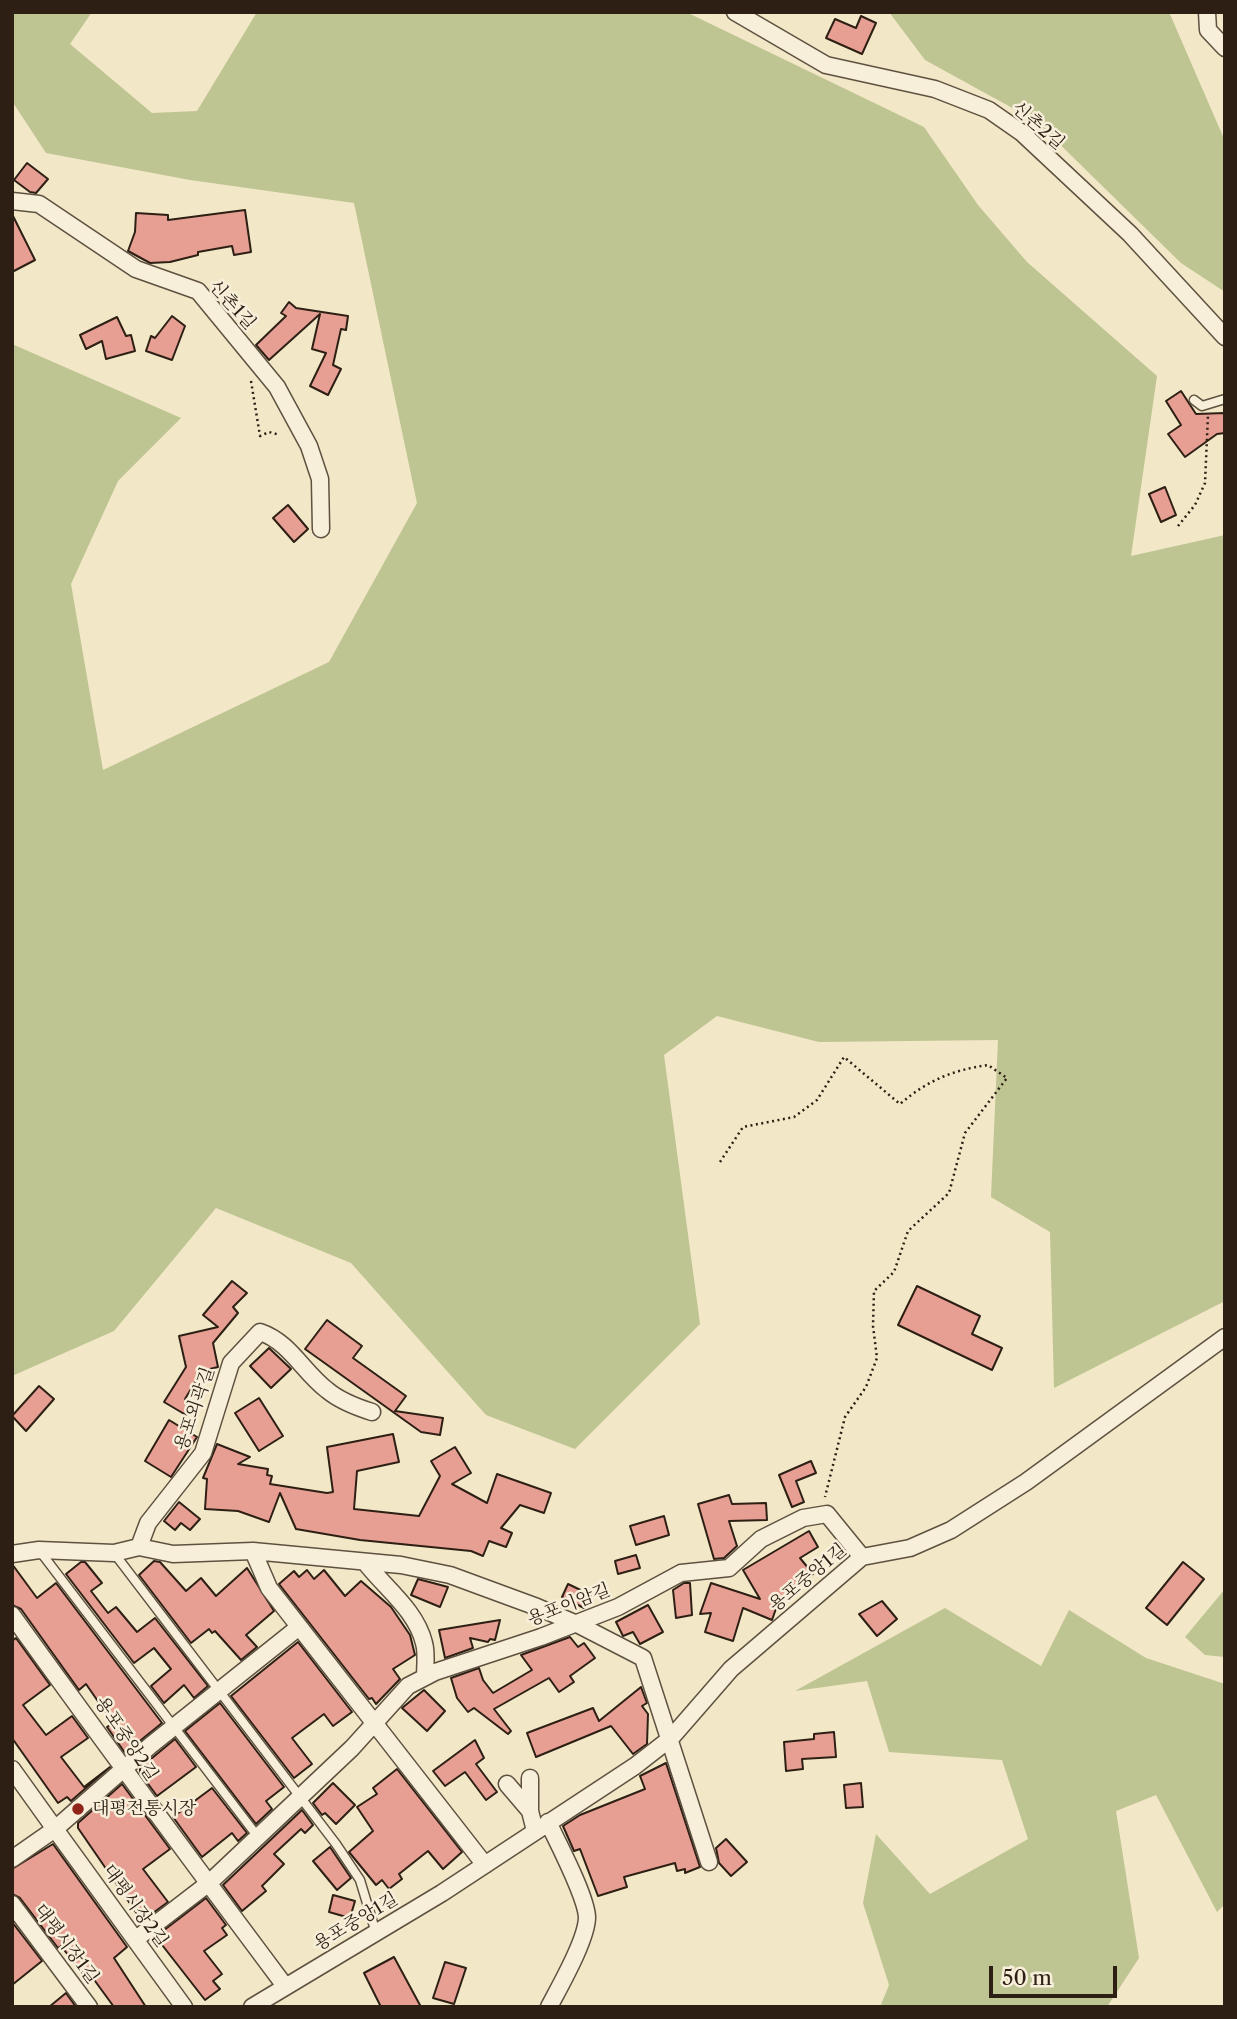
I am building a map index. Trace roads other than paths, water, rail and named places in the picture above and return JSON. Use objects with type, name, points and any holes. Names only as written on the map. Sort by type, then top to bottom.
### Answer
[{"type":"street","name":"신촌2길","points":[[736,12],[825,65],[934,89],[989,110],[1022,133],[1130,234],[1225,337]]},
{"type":"street","points":[[1207,12],[1208,30],[1225,48]]},
{"type":"street","name":"신촌1길","points":[[12,201],[39,204],[136,269],[198,291],[277,387],[309,446],[320,479],[321,529]]},
{"type":"street","name":"용포외곽길","points":[[139,1547],[148,1523],[203,1453],[231,1363],[260,1332],[277,1338],[327,1391],[355,1407],[372,1412]]},
{"type":"street","name":"용포중앙1길","points":[[252,2007],[485,1865],[635,1766],[671,1738],[732,1669],[862,1557],[910,1548],[951,1530],[1026,1482],[1225,1336]]},
{"type":"street","name":"용포이암길","points":[[136,1939],[205,1887],[301,1797],[408,1686],[425,1677],[618,1607],[681,1573],[729,1568],[761,1539],[803,1518],[827,1514],[862,1557]]},
{"type":"street","points":[[12,1554],[39,1550],[114,1553],[139,1547],[173,1555],[253,1551],[365,1562],[450,1575],[577,1623],[643,1658],[709,1861]]},
{"type":"street","points":[[253,1551],[269,1588],[373,1725],[485,1865]]},
{"type":"street","points":[[365,1562],[386,1588],[400,1600],[414,1621],[424,1644],[425,1677]]},
{"type":"street","name":"용포중앙2길","points":[[12,1615],[84,1710],[205,1887],[285,1986]]},
{"type":"street","points":[[12,1859],[55,1829],[122,1769],[299,1627]]},
{"type":"street","name":"대평시장2길","points":[[12,1769],[184,2007]]},
{"type":"street","points":[[530,1778],[530,1811]]},
{"type":"street","points":[[507,1784],[530,1811],[571,1869],[587,1917],[580,1940],[550,2007]]},
{"type":"street","name":"대평시장1길","points":[[12,1904],[89,2007]]},
{"type":"lane","points":[[1194,400],[1202,407],[1225,399]]},
{"type":"lane","points":[[39,1550],[258,1837]]},
{"type":"lane","points":[[114,1553],[301,1797],[360,1880],[376,1933]]},
{"type":"place","name":"대평전통시장","points":[[78,1809]]}]
